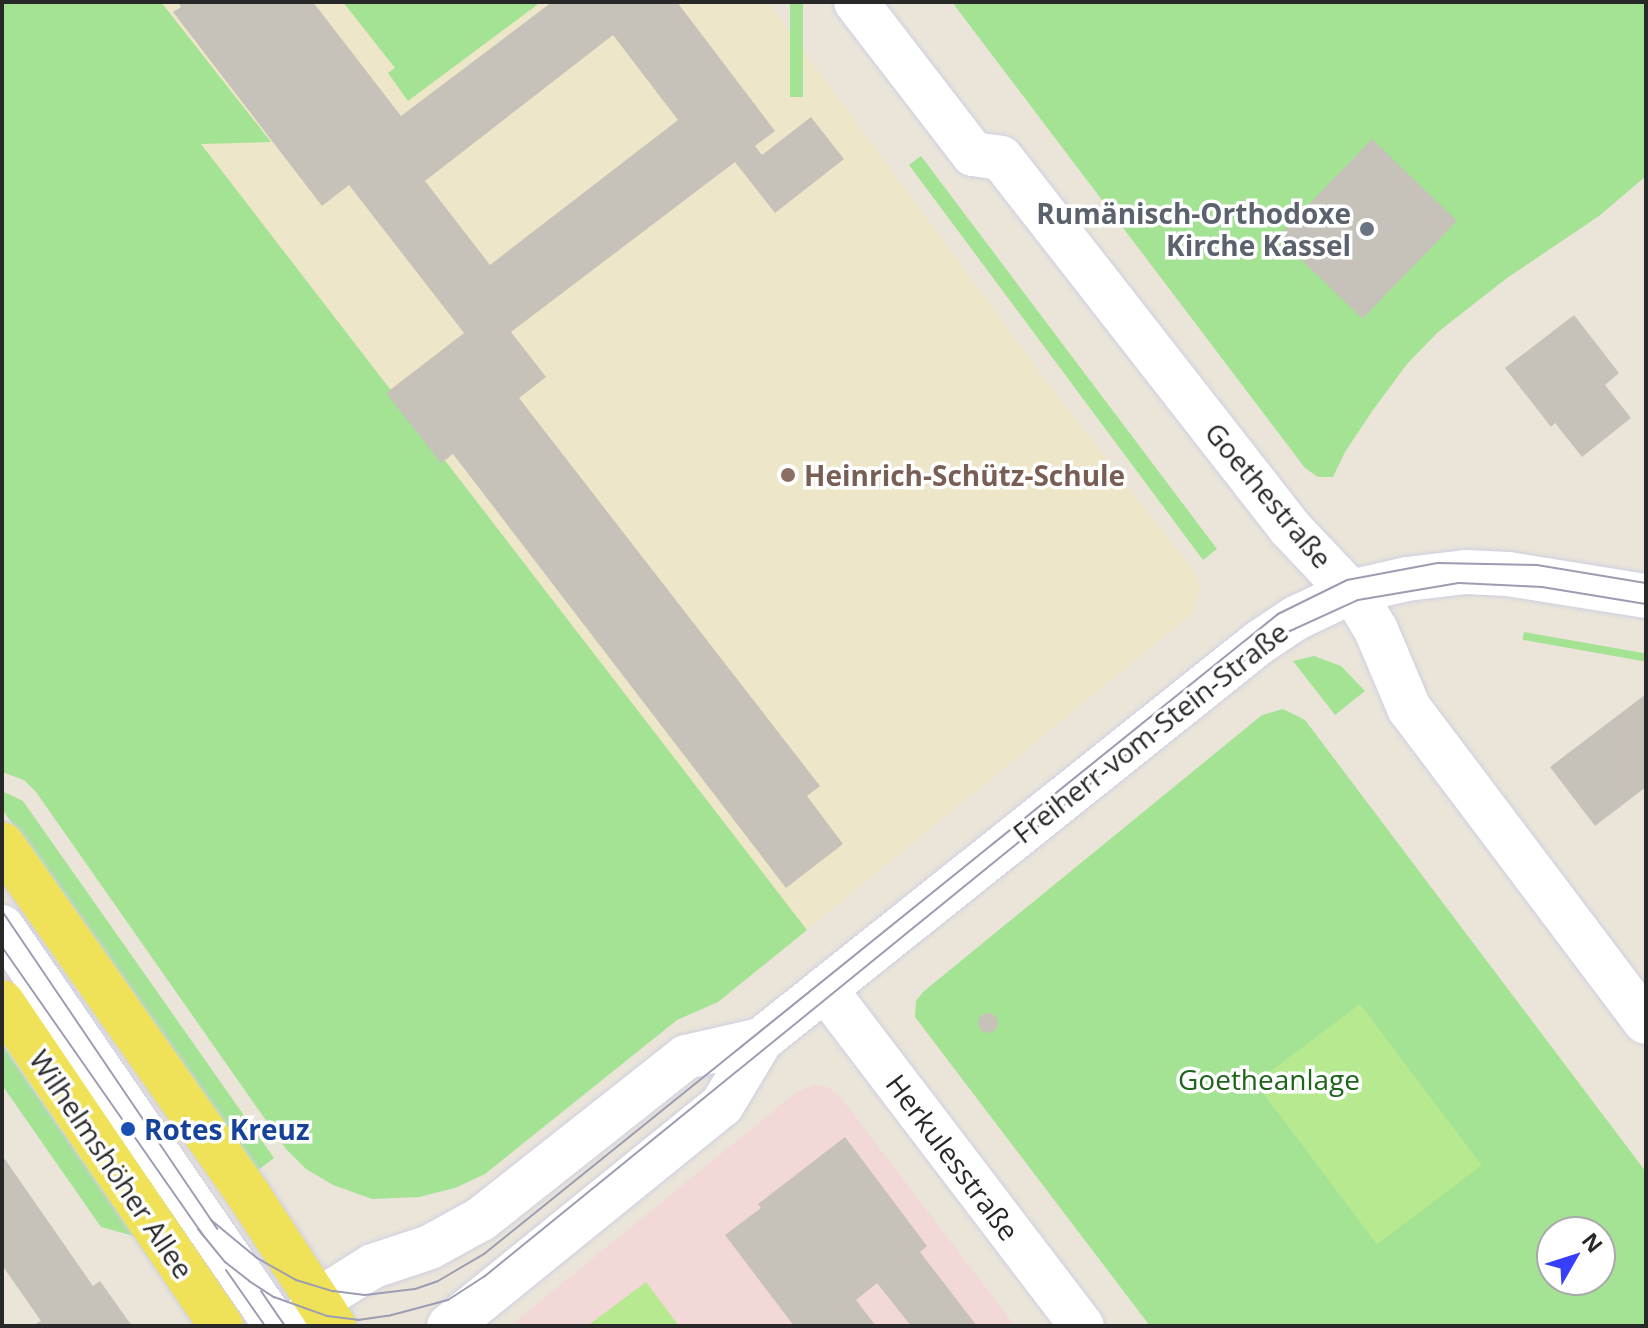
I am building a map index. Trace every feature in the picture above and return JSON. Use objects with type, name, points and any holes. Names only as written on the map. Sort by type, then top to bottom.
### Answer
[{"type":"main road","points":[[2,844],[248,1194],[316,1318]]},
{"type":"main road","name":"Wilhelmshöher Allee","points":[[2,1002],[221,1326]]},
{"type":"street","name":"Goethestraße","points":[[856,2],[973,154],[1001,158],[1289,527],[1351,592],[1376,630],[1409,708],[1646,1022]]},
{"type":"street","name":"Freiherr-vom-Stein-Straße","points":[[449,1326],[722,1105],[761,1040],[1260,642],[1296,618],[1351,592],[1407,579],[1466,572],[1508,574],[1646,596]]},
{"type":"street","points":[[2,927],[276,1326]]},
{"type":"street","name":"Herkulesstraße","points":[[825,989],[1082,1326]]},
{"type":"street","name":"Freiherr-vom-Stein-Straße","points":[[316,1318],[373,1266],[430,1247],[481,1219],[686,1057],[761,1040]]},
{"type":"shaded area","name":"Heinrich-Schütz-Schule","points":[[91,2],[768,2],[1044,378],[1194,572],[1200,586],[1193,613],[807,930]]},
{"type":"shaded area","points":[[816,1085],[828,1087],[841,1098],[1015,1326],[510,1326],[798,1091]]},
{"type":"green space","points":[[5,2],[161,2],[271,142],[201,144],[807,930],[718,1002],[677,1020],[485,1174],[455,1188],[419,1197],[372,1199],[333,1185],[306,1169],[286,1149],[36,792],[24,780],[2,772],[2,5]]},
{"type":"green space","points":[[343,2],[541,2],[408,101],[388,73],[395,68]]},
{"type":"green space","points":[[790,2],[803,2],[803,97],[790,97]]},
{"type":"green space","points":[[952,2],[1646,2],[1646,176],[1599,216],[1507,278],[1438,332],[1407,364],[1373,410],[1345,452],[1333,477],[1318,477],[1305,468]]},
{"type":"green space","points":[[921,156],[1217,549],[1203,560],[909,165]]},
{"type":"green space","points":[[1524,632],[1646,654],[1645,661],[1523,640]]},
{"type":"green space","points":[[1314,656],[1341,666],[1365,691],[1335,715],[1293,661]]},
{"type":"green space","name":"Goetheanlage","points":[[1283,709],[1305,720],[1646,1172],[1646,1326],[1150,1326],[915,1017],[916,1001],[923,992],[1262,715]]},
{"type":"green space","points":[[2,791],[23,801],[274,1158],[257,1171],[2,809]]},
{"type":"green space","points":[[1360,1004],[1482,1165],[1377,1244],[1255,1083]]},
{"type":"green space","points":[[2,1044],[134,1236],[101,1227],[2,1085]]},
{"type":"green space","points":[[646,1282],[679,1326],[587,1326]]},
{"type":"building","points":[[178,2],[313,2],[401,116],[552,2],[677,2],[775,131],[755,146],[762,155],[811,117],[844,159],[775,213],[735,162],[511,332],[546,377],[519,398],[820,786],[807,796],[843,844],[786,888],[453,454],[441,463],[386,393],[464,333],[349,185],[322,206],[173,12],[181,7]],"holes":[[[613,35],[678,120],[490,265],[425,181]]]},
{"type":"building","name":"Rumänisch-Orthodoxe Kirche Kassel","points":[[1372,139],[1457,221],[1362,319],[1278,237]]},
{"type":"building","points":[[1574,315],[1619,373],[1605,385],[1631,418],[1582,457],[1555,423],[1551,427],[1505,368]]},
{"type":"building","points":[[1646,694],[1646,787],[1595,826],[1550,767]]},
{"type":"building","points":[[984,1013],[992,1013],[998,1023],[992,1033],[984,1033],[978,1027],[978,1019]]},
{"type":"building","points":[[845,1137],[927,1246],[920,1252],[977,1326],[911,1326],[877,1283],[856,1300],[876,1326],[794,1326],[725,1235],[761,1208],[758,1204]]},
{"type":"building","points":[[2,1155],[93,1286],[100,1281],[132,1326],[32,1326],[41,1321],[2,1265]]},
{"type":"tram line","points":[[211,1220],[257,1258],[296,1280],[333,1291],[365,1295],[415,1289],[438,1281],[484,1254],[1278,614],[1347,580],[1437,563],[1537,565],[1646,583]]},
{"type":"tram line","points":[[198,1229],[225,1262],[249,1281],[274,1297],[327,1316],[358,1320],[388,1316],[448,1300],[485,1276],[1233,668],[1279,636],[1358,600],[1459,583],[1542,587],[1646,604]]},
{"type":"tram line","points":[[2,911],[217,1229]]},
{"type":"tram line","points":[[2,947],[204,1237]]},
{"type":"tram line","points":[[226,1270],[265,1326]]},
{"type":"tram line","points":[[261,1291],[285,1326]]},
{"type":"place","name":"Rumänisch-Orthodoxe Kirche Kassel","points":[[1367,229]]},
{"type":"place","name":"Heinrich-Schütz-Schule","points":[[788,475]]},
{"type":"place","name":"Rotes Kreuz","points":[[128,1129]]}]
